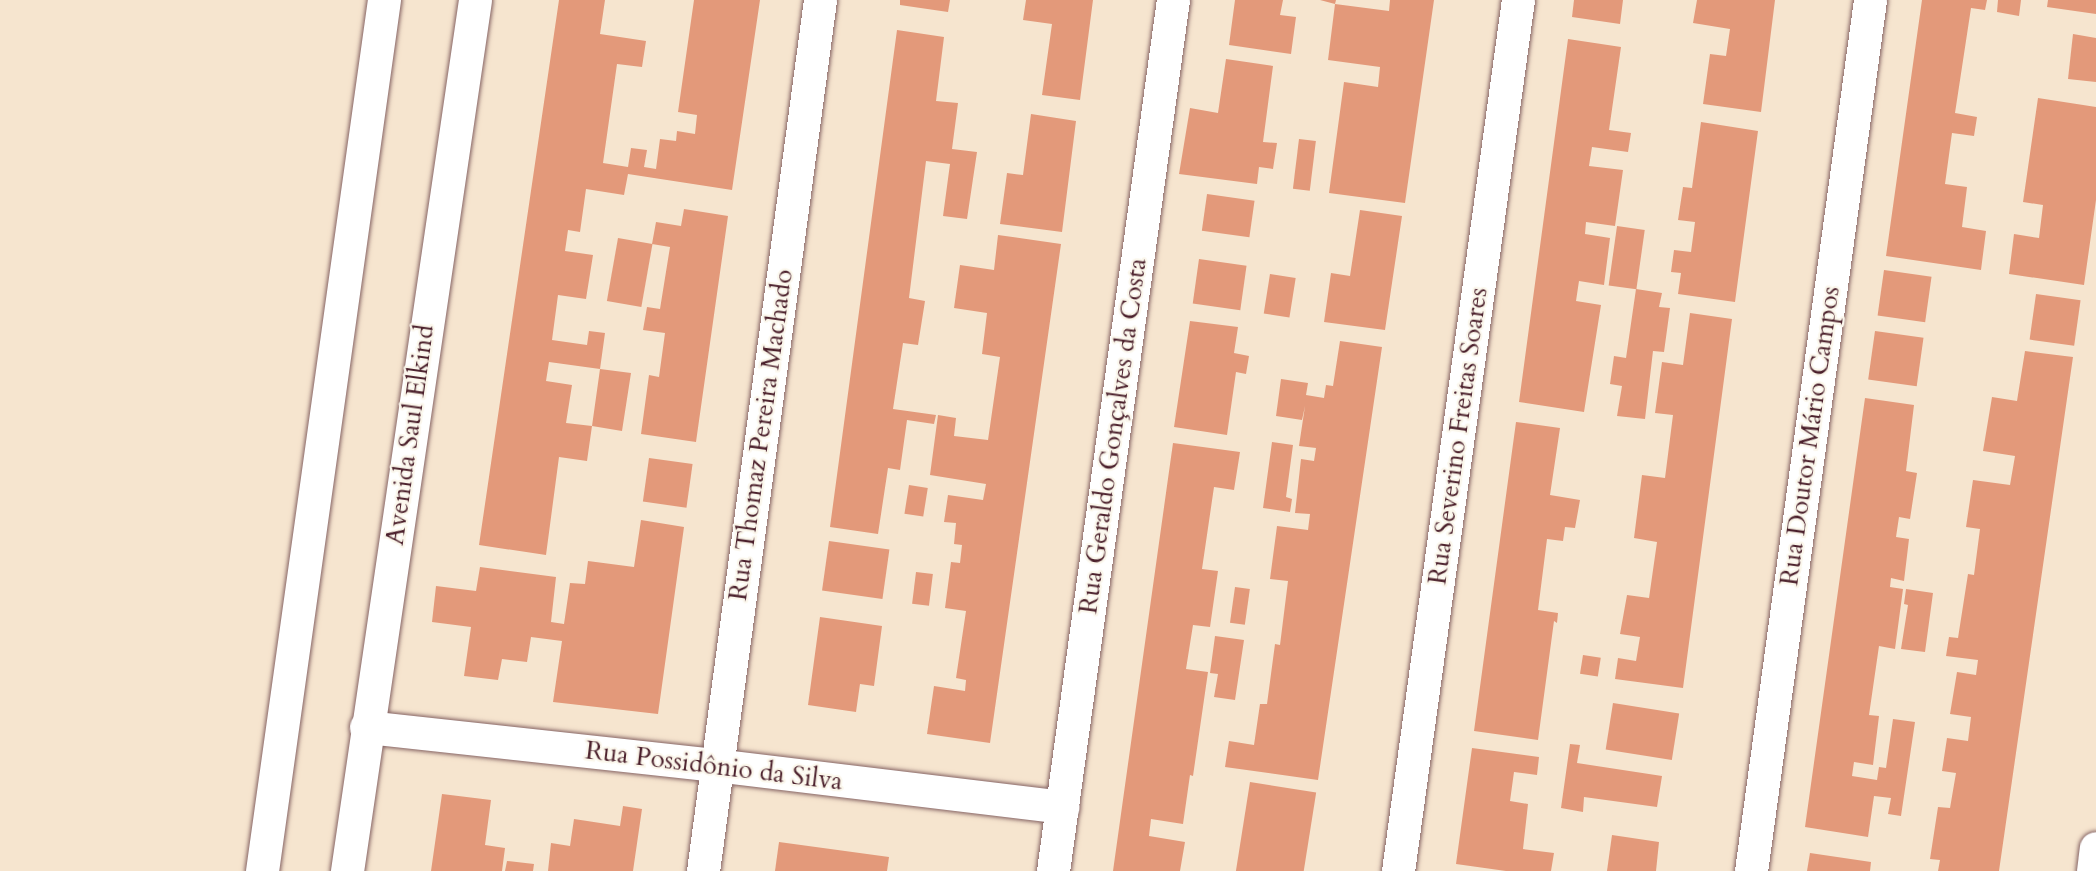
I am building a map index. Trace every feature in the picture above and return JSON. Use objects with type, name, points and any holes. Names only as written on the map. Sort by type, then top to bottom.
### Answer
[{"type":"street","points":[[262,871],[384,0]]},
{"type":"street","name":"Avenida Saul Elkind","points":[[346,871],[475,0]]},
{"type":"street","name":"Rua Thomaz Pereira Machado","points":[[703,871],[820,0]]},
{"type":"street","name":"Rua Geraldo Gonçalves da Costa","points":[[1053,871],[1173,0]]},
{"type":"street","name":"Rua Severino Freitas Soares","points":[[1398,871],[1518,0]]},
{"type":"street","name":"Rua Doutor Mário Campos","points":[[1751,871],[1870,0]]},
{"type":"street","name":"Rua Possidônio da Silva","points":[[366,727],[716,765],[1062,807]]},
{"type":"street","points":[[2093,871],[2096,848]]},
{"type":"building","points":[[559,0],[605,0],[600,34],[646,41],[642,67],[617,64],[603,163],[628,167],[631,148],[647,150],[644,167],[656,169],[660,139],[676,141],[677,131],[695,134],[697,115],[678,112],[694,0],[760,0],[732,190],[628,174],[624,195],[586,189],[580,232],[568,230],[565,251],[593,255],[586,299],[558,295],[552,340],[587,345],[589,331],[605,333],[600,369],[549,362],[546,381],[572,385],[566,423],[592,426],[587,461],[559,457],[546,555],[479,545]]},
{"type":"building","points":[[900,0],[950,0],[948,12],[900,5]]},
{"type":"building","points":[[1026,0],[1093,0],[1080,100],[1042,95],[1052,24],[1023,20]]},
{"type":"building","points":[[1235,0],[1283,0],[1280,15],[1296,17],[1291,54],[1229,45]]},
{"type":"building","points":[[1320,0],[1336,0],[1335,4]]},
{"type":"building","points":[[1390,0],[1434,0],[1405,203],[1329,193],[1344,82],[1378,87],[1380,67],[1328,60],[1335,4],[1389,11]]},
{"type":"building","points":[[1574,0],[1623,0],[1620,24],[1572,17]]},
{"type":"building","points":[[1697,0],[1775,0],[1761,112],[1703,104],[1710,54],[1726,56],[1730,29],[1693,23]]},
{"type":"building","points":[[1922,0],[1987,0],[1985,10],[1971,8],[1955,113],[1977,117],[1974,136],[1952,133],[1945,184],[1967,187],[1962,227],[1986,231],[1981,270],[1886,256]]},
{"type":"building","points":[[1998,0],[2021,0],[2019,16],[1997,12]]},
{"type":"building","points":[[2048,0],[2096,0],[2096,14],[2047,7]]},
{"type":"building","points":[[897,30],[944,37],[936,101],[958,103],[952,149],[977,152],[967,219],[943,216],[950,164],[926,161],[909,298],[925,301],[918,345],[903,343],[893,409],[936,415],[934,424],[907,420],[900,470],[888,468],[878,534],[830,527]]},
{"type":"building","points":[[2073,34],[2096,38],[2096,82],[2068,79]]},
{"type":"building","points":[[1568,39],[1621,47],[1609,130],[1631,133],[1628,152],[1592,147],[1589,166],[1623,170],[1615,226],[1586,222],[1585,234],[1610,238],[1604,285],[1579,281],[1576,301],[1601,305],[1584,412],[1519,402]]},
{"type":"building","points":[[1226,59],[1273,66],[1263,142],[1277,143],[1273,169],[1259,167],[1257,184],[1179,174],[1190,108],[1218,113]]},
{"type":"building","points":[[2038,98],[2096,107],[2096,200],[2084,285],[2009,274],[2014,234],[2039,238],[2043,205],[2023,202]]},
{"type":"building","points":[[1031,114],[1076,121],[1062,232],[1000,224],[1007,173],[1023,175]]},
{"type":"building","points":[[1701,122],[1758,131],[1735,302],[1678,294],[1681,273],[1671,272],[1674,250],[1691,252],[1695,222],[1678,220],[1683,187],[1692,188]]},
{"type":"building","points":[[1299,139],[1316,141],[1310,191],[1293,189]]},
{"type":"building","points":[[1207,194],[1255,201],[1249,237],[1202,231]]},
{"type":"building","points":[[684,209],[728,216],[696,442],[641,434],[649,375],[659,377],[665,333],[643,330],[647,307],[660,309],[670,247],[652,244],[656,222],[681,226]]},
{"type":"building","points":[[1360,210],[1402,216],[1385,330],[1324,322],[1331,273],[1350,276]]},
{"type":"building","points":[[1617,226],[1645,230],[1636,289],[1609,285]]},
{"type":"building","points":[[998,235],[1061,244],[990,743],[927,734],[934,686],[965,691],[966,680],[956,678],[966,611],[945,608],[951,562],[960,563],[962,545],[954,544],[956,523],[944,522],[948,495],[983,500],[986,484],[930,475],[938,415],[956,418],[954,436],[988,440],[1000,357],[982,354],[987,313],[954,308],[960,265],[994,270]]},
{"type":"building","points":[[618,238],[652,244],[641,307],[607,301]]},
{"type":"building","points":[[1199,259],[1247,266],[1240,310],[1193,304]]},
{"type":"building","points":[[1884,270],[1932,277],[1925,322],[1878,316]]},
{"type":"building","points":[[1270,274],[1296,278],[1289,318],[1264,314]]},
{"type":"building","points":[[1636,289],[1662,293],[1659,307],[1670,308],[1664,352],[1653,351],[1645,419],[1617,416],[1622,386],[1610,384],[1614,356],[1626,358]]},
{"type":"building","points":[[2036,294],[2081,300],[2074,346],[2030,340]]},
{"type":"building","points":[[1690,313],[1732,319],[1683,688],[1615,679],[1618,658],[1636,661],[1640,637],[1620,634],[1627,595],[1649,598],[1657,542],[1634,538],[1642,475],[1665,478],[1673,415],[1655,413],[1662,362],[1683,365]]},
{"type":"building","points":[[1190,321],[1238,327],[1234,353],[1249,356],[1246,374],[1236,372],[1227,435],[1174,427]]},
{"type":"building","points":[[1875,331],[1924,338],[1917,386],[1868,380]]},
{"type":"building","points":[[1340,341],[1382,347],[1318,780],[1225,767],[1229,741],[1254,745],[1260,704],[1267,704],[1275,644],[1280,645],[1288,581],[1270,579],[1277,526],[1308,530],[1310,514],[1295,513],[1301,459],[1314,461],[1316,448],[1299,446],[1305,406],[1302,420],[1276,416],[1281,379],[1308,383],[1306,395],[1324,398],[1326,385],[1333,386]]},
{"type":"building","points":[[2025,351],[2073,357],[1999,871],[1938,871],[1940,860],[1930,859],[1938,807],[1950,808],[1956,773],[1942,771],[1947,738],[1968,741],[1971,717],[1950,714],[1957,672],[1976,675],[1978,660],[1946,656],[1949,637],[1958,638],[1968,574],[1974,575],[1980,529],[1966,527],[1973,480],[2010,485],[2015,456],[1983,451],[1992,397],[2017,401]]},
{"type":"building","points":[[600,369],[631,373],[622,431],[592,426]]},
{"type":"building","points":[[1865,398],[1914,405],[1906,471],[1917,473],[1910,519],[1899,517],[1896,537],[1909,539],[1904,581],[1891,578],[1890,587],[1903,589],[1895,649],[1879,646],[1869,715],[1879,716],[1873,765],[1854,762],[1852,776],[1877,780],[1879,767],[1886,768],[1893,719],[1915,722],[1901,816],[1888,814],[1891,798],[1874,796],[1868,837],[1805,827]]},
{"type":"building","points":[[1516,422],[1560,428],[1550,495],[1580,500],[1575,528],[1565,527],[1563,541],[1547,539],[1538,610],[1558,613],[1557,623],[1554,621],[1538,740],[1474,731]]},
{"type":"building","points":[[1272,442],[1293,445],[1286,497],[1292,499],[1290,512],[1263,508]]},
{"type":"building","points":[[1173,443],[1240,452],[1234,490],[1214,487],[1202,569],[1218,571],[1210,627],[1193,625],[1186,669],[1208,672],[1193,776],[1190,775],[1183,824],[1151,819],[1149,836],[1185,842],[1180,871],[1113,871]]},
{"type":"building","points":[[649,458],[693,464],[686,508],[643,502]]},
{"type":"building","points":[[909,485],[928,488],[923,517],[904,514]]},
{"type":"building","points":[[641,520],[684,527],[658,714],[553,702],[562,641],[531,637],[527,662],[502,659],[498,680],[464,676],[471,627],[432,622],[436,586],[476,591],[480,567],[556,577],[551,622],[564,624],[570,583],[585,584],[588,561],[634,567]]},
{"type":"building","points":[[829,541],[889,549],[882,599],[822,591]]},
{"type":"building","points":[[916,572],[933,574],[929,606],[912,604]]},
{"type":"building","points":[[1235,587],[1250,589],[1245,625],[1230,623]]},
{"type":"building","points":[[1906,589],[1933,593],[1925,652],[1901,649],[1908,605],[1904,604]]},
{"type":"building","points":[[820,617],[882,626],[874,686],[860,684],[856,712],[808,705]]},
{"type":"building","points":[[1215,636],[1244,640],[1235,700],[1214,697],[1218,674],[1210,673]]},
{"type":"building","points":[[1583,655],[1601,658],[1598,677],[1580,674]]},
{"type":"building","points":[[1613,703],[1679,713],[1672,760],[1606,749]]},
{"type":"building","points":[[1570,744],[1580,745],[1577,763],[1662,776],[1657,807],[1584,797],[1583,812],[1561,808]]},
{"type":"building","points":[[1472,748],[1539,757],[1537,775],[1514,772],[1510,801],[1528,804],[1523,849],[1554,853],[1551,871],[1506,871],[1456,864]]},
{"type":"building","points":[[1250,782],[1316,792],[1304,871],[1236,871]]},
{"type":"building","points":[[442,794],[491,800],[485,845],[505,848],[502,871],[431,871]]},
{"type":"building","points":[[623,806],[642,809],[633,871],[548,871],[551,843],[570,846],[574,819],[620,826]]},
{"type":"building","points":[[1612,835],[1659,842],[1656,871],[1607,871]]},
{"type":"building","points":[[779,842],[889,857],[887,871],[775,871]]},
{"type":"building","points":[[1810,853],[1871,862],[1870,871],[1807,871]]},
{"type":"building","points":[[507,861],[534,864],[533,871],[505,871]]}]
